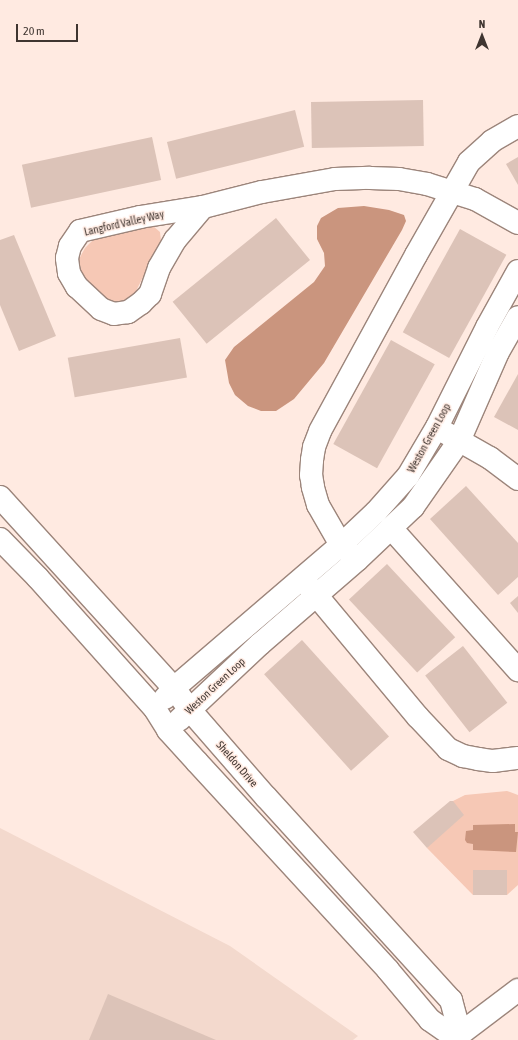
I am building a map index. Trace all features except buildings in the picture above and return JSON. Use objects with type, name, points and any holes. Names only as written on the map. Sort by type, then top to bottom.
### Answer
[{"type":"street","points":[[356,560],[341,544],[318,505],[312,487],[311,475],[314,447],[320,431],[452,190],[469,162],[481,149],[518,126]]},
{"type":"street","name":"Langford Valley Way","points":[[203,207],[175,240],[159,268],[150,294],[141,303],[128,312],[114,314],[101,309],[76,287],[69,273],[67,258],[70,246],[80,231],[140,217],[203,207],[262,192],[334,179],[399,179],[452,190],[475,199],[518,223]]},
{"type":"street","name":"Weston Green Loop","points":[[155,709],[174,688],[376,512],[408,476],[437,427],[487,327],[518,270]]},
{"type":"street","name":"Weston Green Loop","points":[[168,730],[260,644],[356,560],[413,507],[459,441],[498,352],[518,317]]},
{"type":"street","points":[[437,427],[490,458],[518,479]]},
{"type":"street","name":"Sheldon Drive","points":[[0,497],[174,688],[190,710],[271,803],[451,1000],[456,1019],[456,1039]]},
{"type":"street","points":[[391,528],[518,670]]},
{"type":"street","points":[[0,539],[38,578],[155,709],[168,730],[388,970],[430,1020],[456,1039],[518,990]]},
{"type":"street","points":[[302,578],[418,717],[448,749],[463,756],[478,759],[500,760],[518,758]]},
{"type":"shaded area","points":[[364,206],[389,210],[404,215],[406,221],[402,230],[324,363],[294,399],[276,411],[261,411],[248,406],[235,395],[229,383],[225,360],[234,347],[314,282],[325,266],[324,253],[317,239],[317,226],[321,218],[338,208]]},
{"type":"shaded area","points":[[153,226],[160,232],[161,241],[133,297],[121,302],[107,300],[93,289],[81,272],[79,259],[85,248],[93,240],[109,235]]},
{"type":"shaded area","points":[[507,791],[518,795],[518,885],[507,895],[473,895],[427,848],[453,801],[465,795]]},
{"type":"shaded area","points":[[515,824],[515,832],[518,832],[516,852],[473,850],[473,844],[467,843],[465,840],[466,831],[473,830],[473,825]]},
{"type":"shaded area","points":[[0,828],[230,946],[358,1036],[353,1040],[0,1040]]}]
